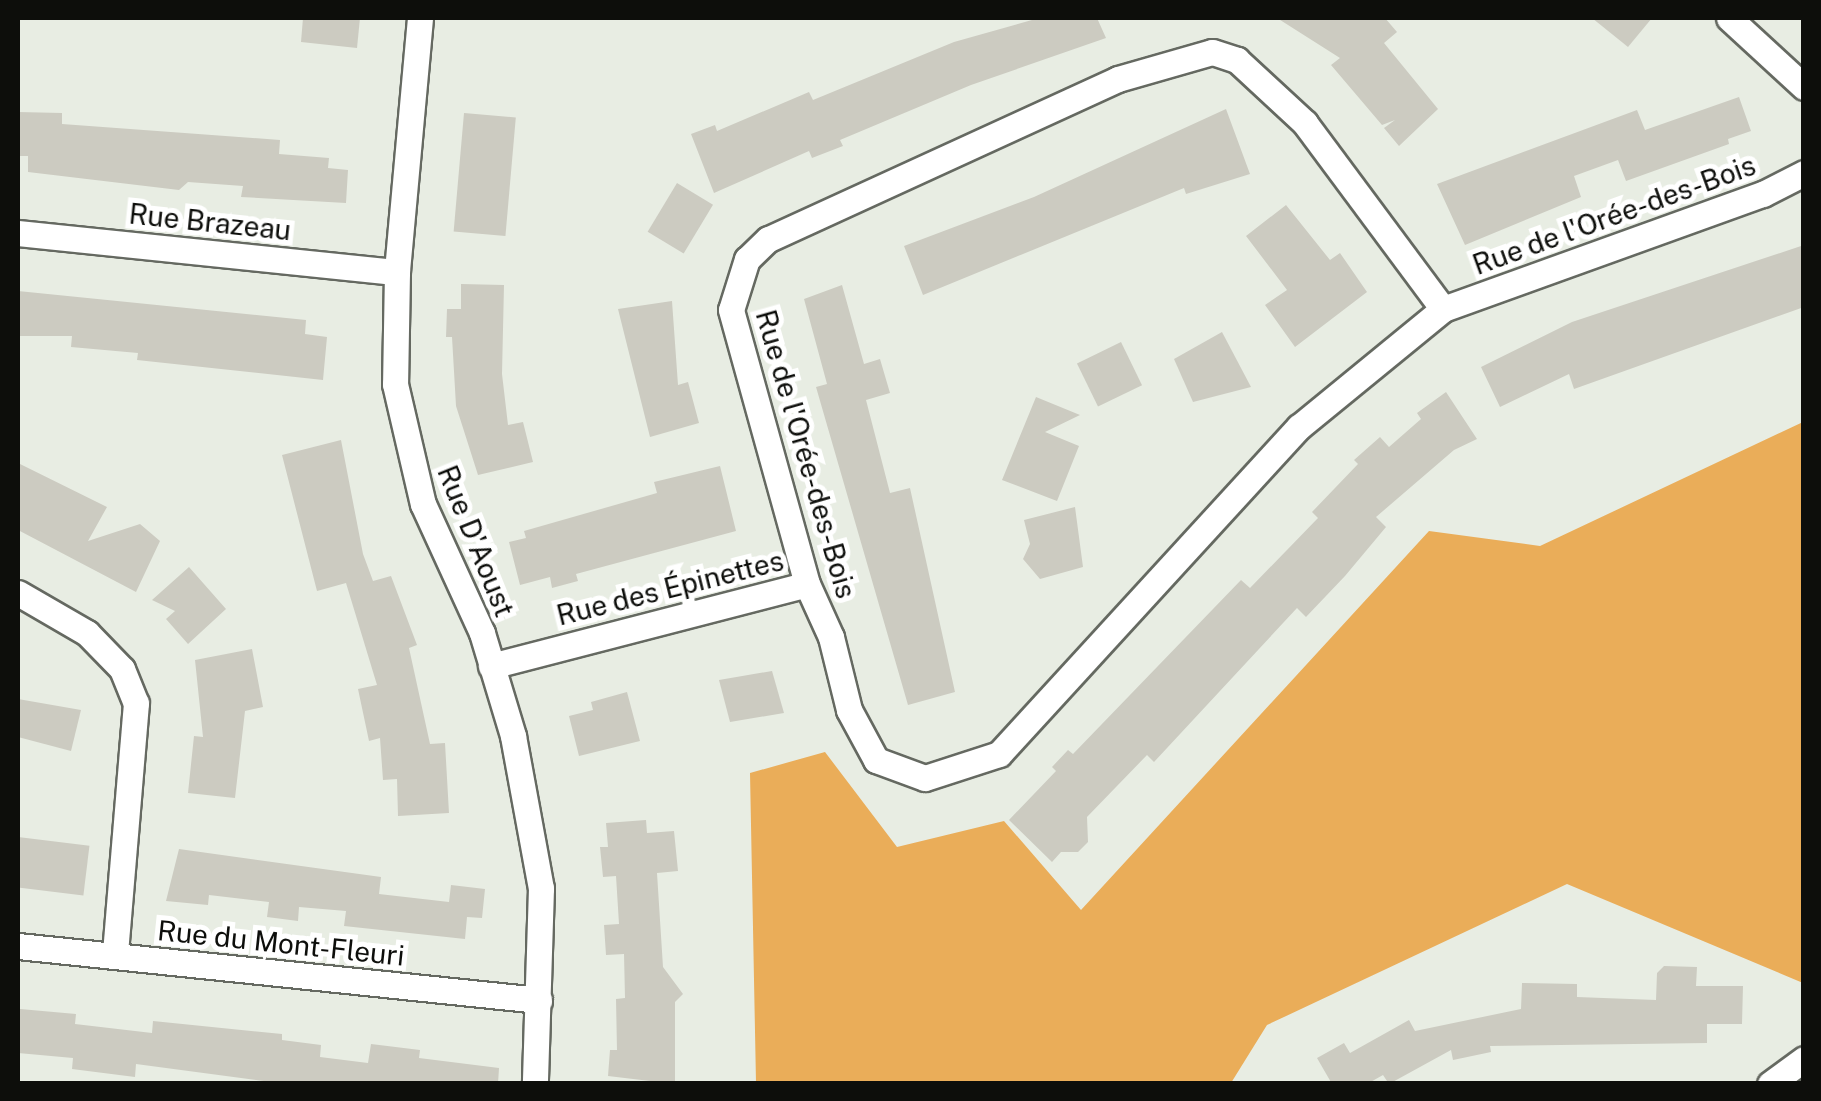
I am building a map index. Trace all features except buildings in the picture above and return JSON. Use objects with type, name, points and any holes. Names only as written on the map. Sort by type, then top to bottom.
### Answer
[{"type":"street","name":"Rue D'Aoust","points":[[420,18],[397,272],[395,384],[423,504],[491,666],[512,736],[541,888],[535,1084]]},
{"type":"street","points":[[1730,18],[1804,87]]},
{"type":"street","name":"Rue de l'Orée-des-Bois","points":[[1443,309],[1305,123],[1237,60],[1212,52],[1118,80],[768,239],[747,259],[731,310],[807,584],[831,636],[849,710],[876,760],[925,778],[970,768],[1020,734],[1299,427],[1443,309],[1764,194],[1804,173]]},
{"type":"street","name":"Rue Brazeau","points":[[18,233],[397,272]]},
{"type":"street","name":"Rue des Épinettes","points":[[491,666],[807,584]]},
{"type":"street","points":[[18,594],[87,633],[122,669],[136,703],[115,956]]},
{"type":"street","name":"Rue du Mont-Fleuri","points":[[18,946],[539,1000]]},
{"type":"street","points":[[1770,1084],[1804,1059]]},
{"type":"shaded area","points":[[1803,422],[1803,983],[1567,884],[1267,1025],[1231,1083],[756,1083],[750,773],[825,752],[897,847],[1004,821],[1081,910],[1429,531],[1540,546]]}]
